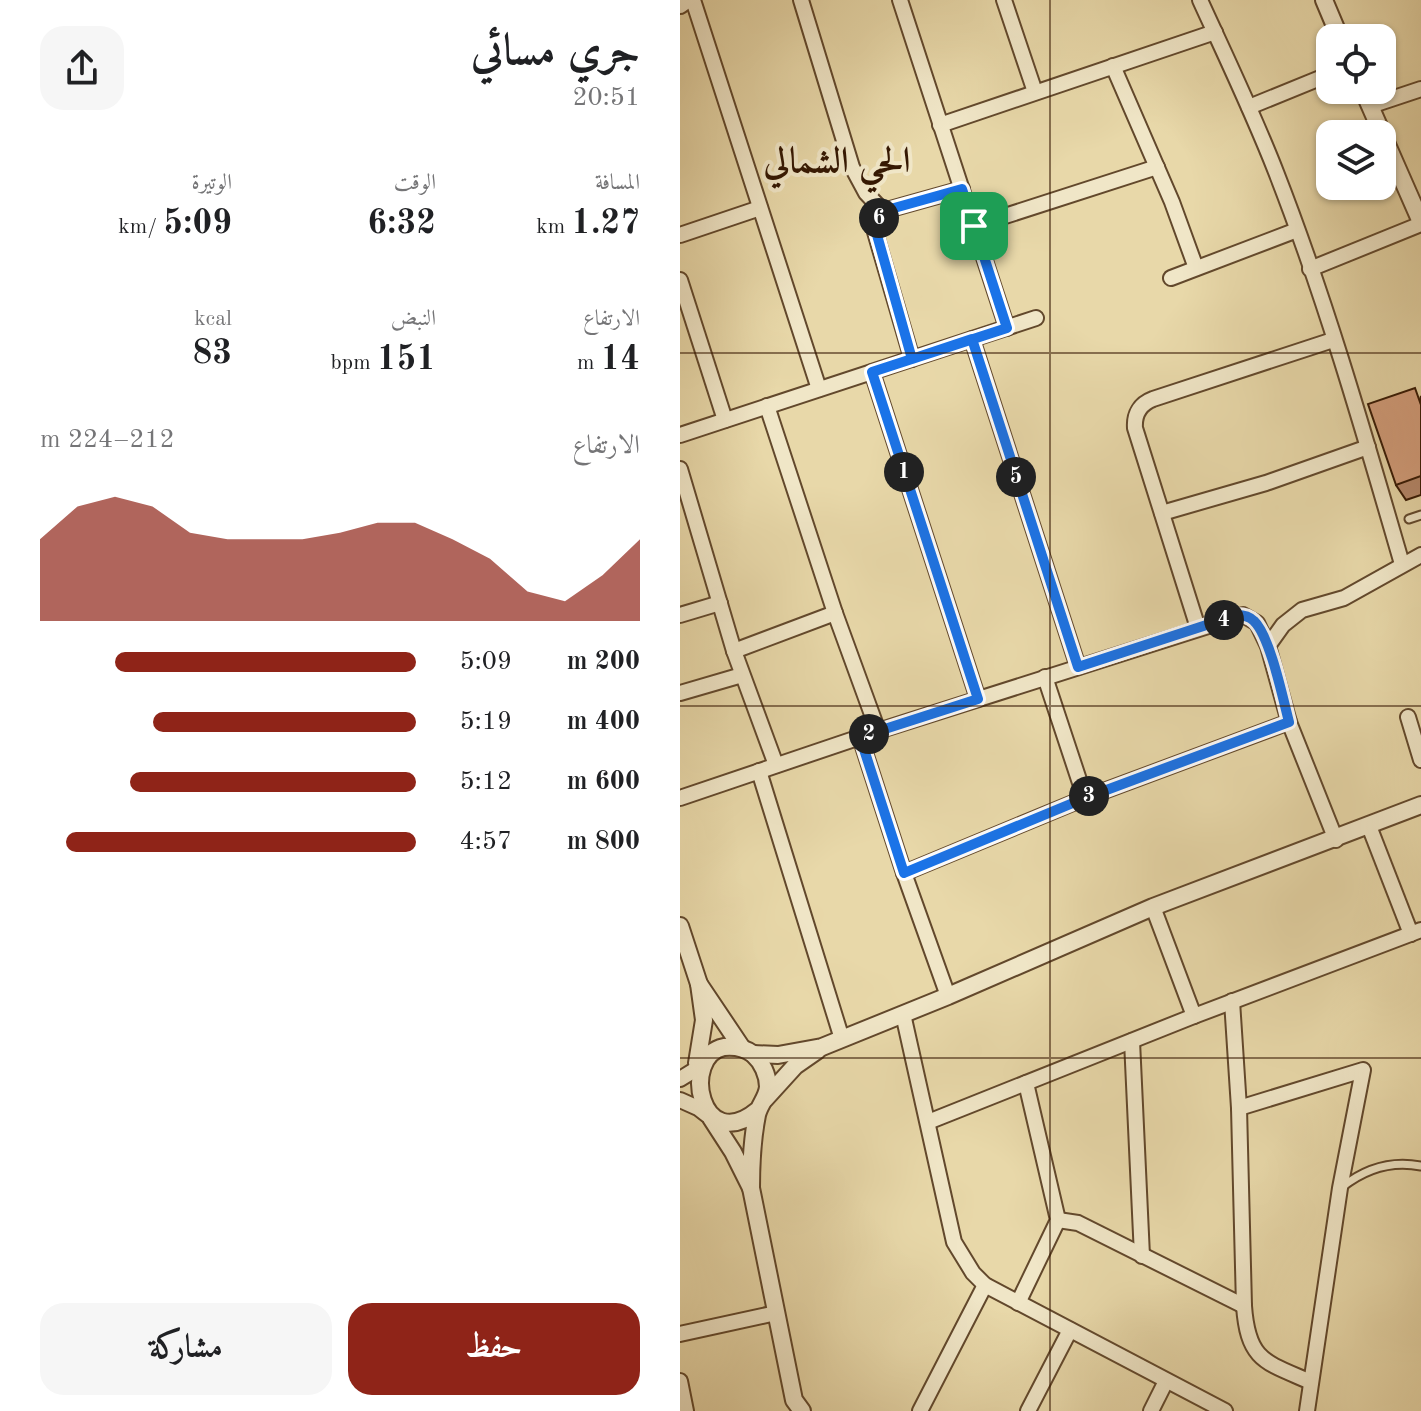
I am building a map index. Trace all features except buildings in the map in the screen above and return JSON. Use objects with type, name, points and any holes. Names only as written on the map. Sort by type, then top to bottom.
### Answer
[{"type":"street","points":[[680,5],[687,0]]},
{"type":"street","points":[[693,0],[819,389]]},
{"type":"street","points":[[801,0],[852,167],[866,193],[884,212]]},
{"type":"street","points":[[900,0],[1007,328]]},
{"type":"street","points":[[1004,0],[1035,92]]},
{"type":"street","points":[[1200,0],[1249,107],[1297,230],[1368,447],[1402,564]]},
{"type":"street","points":[[1324,0],[1334,24]]},
{"type":"street","points":[[940,125],[1215,32]]},
{"type":"street","points":[[1113,66],[1196,268]]},
{"type":"street","points":[[1249,107],[1316,80]]},
{"type":"street","points":[[1396,93],[1421,89]]},
{"type":"street","points":[[1310,269],[1421,223],[1369,104]]},
{"type":"street","points":[[974,226],[1157,167]]},
{"type":"street","points":[[912,359],[875,232],[876,223],[884,212],[962,189]]},
{"type":"street","points":[[680,235],[760,208]]},
{"type":"street","points":[[1171,278],[1297,230]]},
{"type":"street","points":[[680,280],[725,420]]},
{"type":"street","points":[[680,435],[1036,318]]},
{"type":"street","points":[[972,339],[1078,667]]},
{"type":"street","points":[[1198,628],[1135,428],[1137,413],[1143,404],[1333,340]]},
{"type":"street","points":[[872,372],[978,699]]},
{"type":"street","points":[[767,406],[835,613],[878,731]]},
{"type":"street","points":[[1162,513],[1266,483],[1368,447]]},
{"type":"street","points":[[680,469],[734,651],[776,765]]},
{"type":"street","points":[[1268,646],[1283,625],[1302,610],[1344,598],[1421,555]]},
{"type":"street","points":[[680,615],[720,603]]},
{"type":"street","points":[[734,651],[835,613]]},
{"type":"street","points":[[680,798],[1237,615],[1257,623],[1268,646],[1289,722],[1336,840]]},
{"type":"street","points":[[680,693],[742,675]]},
{"type":"street","points":[[1045,677],[1085,798]]},
{"type":"street","points":[[1408,717],[1418,736],[1421,760]]},
{"type":"street","points":[[904,873],[1085,798],[1289,722]]},
{"type":"street","points":[[860,737],[948,996]]},
{"type":"street","points":[[759,771],[842,1039]]},
{"type":"street","points":[[690,1071],[706,1054],[717,1048],[729,1046],[778,1055],[822,1047],[1153,907],[1336,840],[1421,805]]},
{"type":"street","points":[[928,1122],[1232,1001],[1416,932],[1369,826]]},
{"type":"street","points":[[1153,907],[1194,1016]]},
{"type":"street","points":[[680,926],[704,1020],[690,1071],[691,1090],[699,1109],[709,1117],[724,1122],[748,1118],[795,1066],[822,1047]]},
{"type":"street","points":[[691,977],[747,1051],[761,1063],[766,1074],[768,1087],[751,1157],[751,1188],[794,1400],[802,1411]]},
{"type":"street","points":[[1232,1001],[1239,1108],[1244,1306],[1248,1338],[1267,1363],[1311,1382]]},
{"type":"street","points":[[903,1014],[954,1242],[973,1273],[985,1285],[1225,1411]]},
{"type":"street","points":[[1132,1041],[1142,1256]]},
{"type":"street","points":[[1239,1108],[1363,1070],[1340,1188],[1307,1411]]},
{"type":"street","points":[[1018,1303],[1058,1220],[1026,1083]]},
{"type":"street","points":[[680,1100],[709,1117],[733,1152],[751,1188]]},
{"type":"street","points":[[1058,1220],[1078,1223],[1244,1306]]},
{"type":"street","points":[[920,1411],[985,1285]]},
{"type":"street","points":[[680,1334],[776,1313]]},
{"type":"street","points":[[1028,1411],[1070,1330]]},
{"type":"street","points":[[680,1381],[686,1411]]},
{"type":"street","points":[[1151,1411],[1166,1381]]},
{"type":"lane","points":[[1409,519],[1421,515]]},
{"type":"lane","points":[[1340,1188],[1358,1174],[1373,1168],[1392,1164],[1421,1166]]},
{"type":"district","name":"الحي الشمالي","points":[[837,163]]},
{"type":"route","points":[[974,226],[962,189],[887,210],[876,223],[875,232],[912,359],[972,339],[1078,667],[1243,615],[1257,623],[1268,646],[1289,722],[1085,798],[904,873],[860,737],[978,699],[872,372],[912,359],[1007,328],[974,226]]}]
